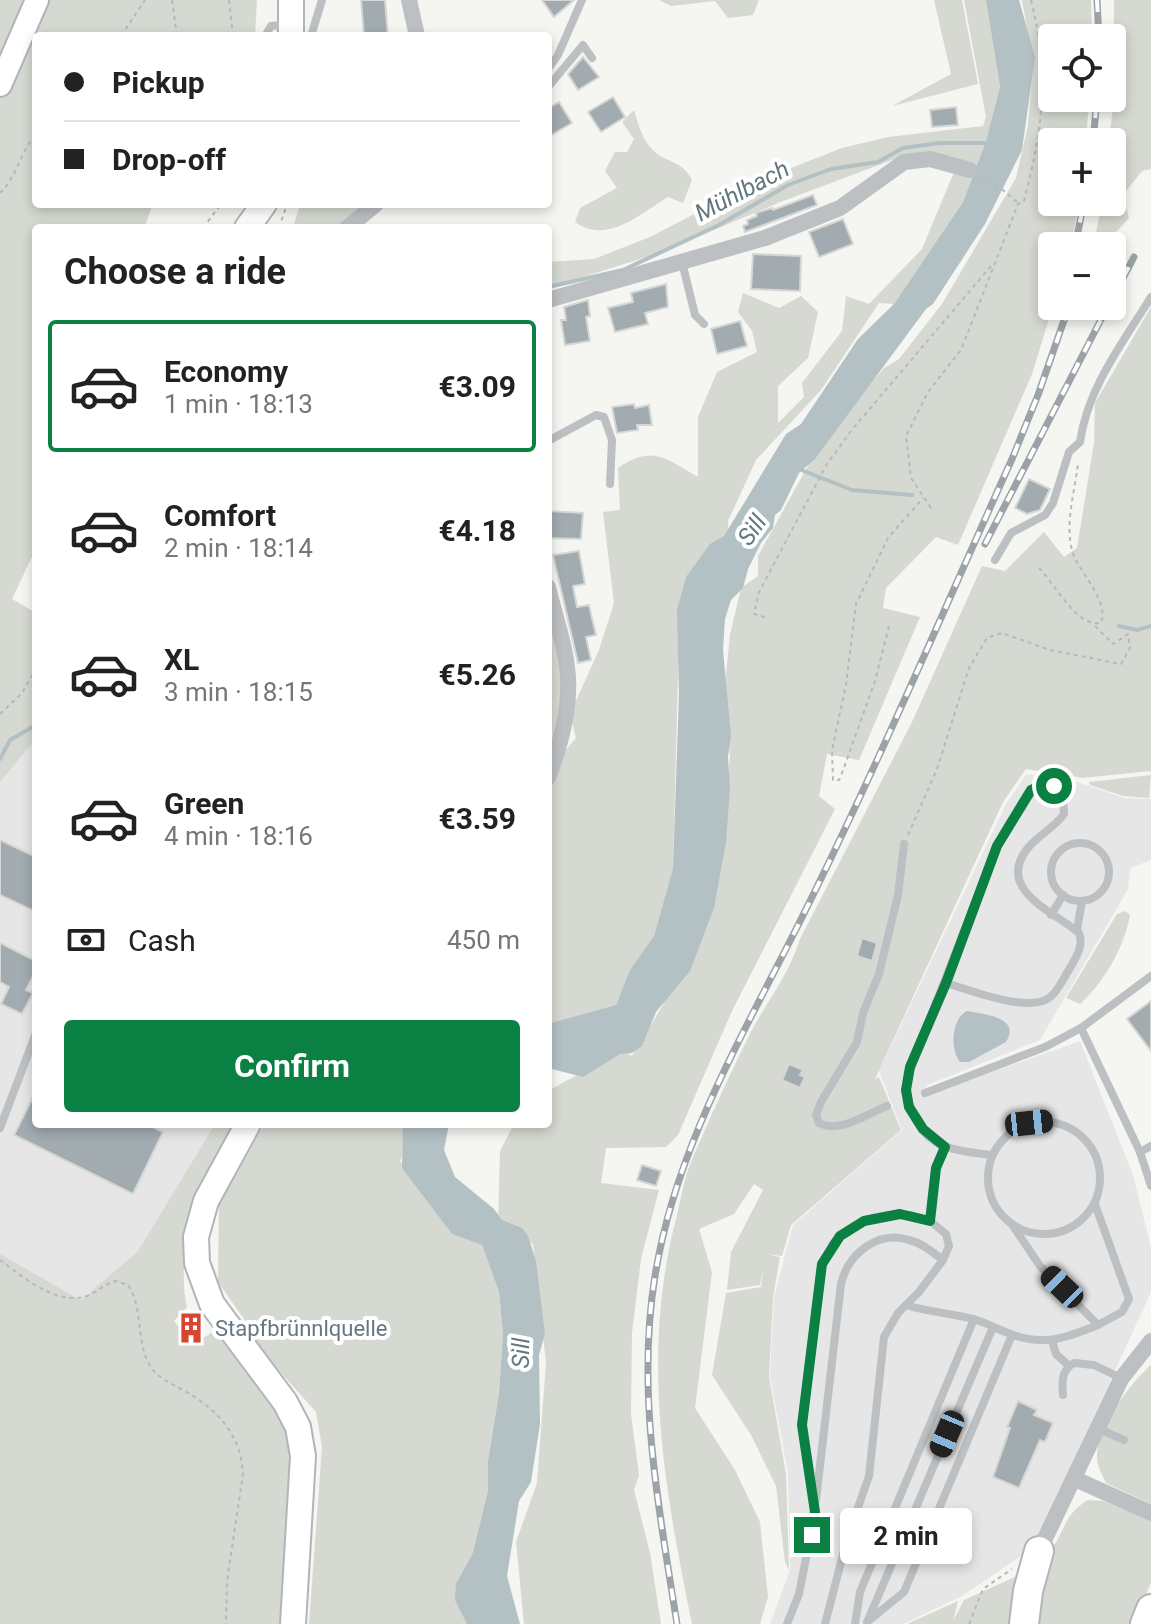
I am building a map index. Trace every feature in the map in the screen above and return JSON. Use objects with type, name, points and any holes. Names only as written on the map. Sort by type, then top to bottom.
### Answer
[{"type":"highway","points":[[1024,1624],[1028,1591],[1039,1551]]},
{"type":"highway","points":[[1145,1624],[1151,1609]]},
{"type":"main road","points":[[0,85],[37,0]]},
{"type":"main road","points":[[246,1128],[206,1201],[196,1237],[197,1263],[212,1304],[285,1402],[298,1427],[303,1456],[293,1624]]},
{"type":"street","points":[[409,0],[416,32]]},
{"type":"street","points":[[552,299],[765,238],[840,208],[904,162],[930,159],[970,170]]},
{"type":"street","points":[[352,224],[371,208]]},
{"type":"street","points":[[552,604],[568,672],[565,718],[552,764]]},
{"type":"street","points":[[1039,1551],[1121,1379],[1151,1341]]},
{"type":"street","points":[[1075,1479],[1151,1513]]},
{"type":"lane","points":[[267,32],[271,26],[296,24],[322,0]]},
{"type":"lane","points":[[552,63],[582,0]]},
{"type":"lane","points":[[552,82],[583,45],[592,58]]},
{"type":"lane","points":[[682,262],[695,315],[704,324]]},
{"type":"lane","points":[[995,560],[1011,533],[1045,515],[1053,503],[1069,452],[1080,442],[1084,418],[1095,388],[1151,297]]},
{"type":"lane","points":[[552,439],[596,415],[604,417],[612,440],[610,484]]},
{"type":"lane","points":[[946,983],[1022,1003],[1044,1001],[1056,990],[1080,949],[1081,938],[1077,930],[1051,915],[1027,893],[1019,872],[1026,851],[1061,818],[1065,809],[1060,791],[1044,784],[1031,790],[997,846],[946,983],[917,1046],[906,1090],[913,1116],[945,1147],[991,1155]]},
{"type":"lane","points":[[887,1106],[828,1128],[819,1123],[816,1115],[857,1042],[863,1013],[879,974],[898,895],[904,844]]},
{"type":"lane","points":[[1071,844],[1089,844],[1104,855],[1109,874],[1101,892],[1082,901],[1063,895],[1053,881],[1052,863],[1057,854],[1071,844]]},
{"type":"lane","points":[[1051,915],[1063,895]]},
{"type":"lane","points":[[1077,930],[1082,901]]},
{"type":"lane","points":[[925,1093],[1017,1058],[1081,1028],[1151,976]]},
{"type":"lane","points":[[1081,1028],[1140,1152],[1151,1186]]},
{"type":"lane","points":[[0,1128],[32,1044]]},
{"type":"lane","points":[[1012,1225],[1029,1233],[1048,1235],[1067,1230],[1083,1220],[1095,1204],[1101,1187],[1100,1168],[1094,1151],[1082,1136],[1066,1126],[1048,1121],[1029,1123],[1012,1131],[991,1155],[987,1179],[999,1213],[1012,1225],[1040,1266],[1098,1325]]},
{"type":"lane","points":[[1140,1152],[1151,1146]]},
{"type":"lane","points":[[930,1221],[936,1168],[945,1147]]},
{"type":"lane","points":[[906,1305],[974,1319],[1012,1335],[1052,1341],[1098,1325],[1122,1312],[1129,1299],[1095,1204]]},
{"type":"lane","points":[[815,1512],[802,1425],[822,1264],[840,1236],[864,1221],[900,1214],[930,1221],[948,1238],[948,1251],[891,1323],[882,1344],[869,1476],[847,1539],[825,1624]]},
{"type":"lane","points":[[787,1624],[799,1594],[815,1512],[845,1269],[865,1247],[889,1238],[912,1240],[943,1260]]},
{"type":"lane","points":[[855,1624],[860,1592],[974,1319]]},
{"type":"lane","points":[[867,1623],[993,1327]]},
{"type":"lane","points":[[867,1623],[904,1592],[1012,1335]]},
{"type":"lane","points":[[1052,1341],[1056,1354],[1069,1366]]},
{"type":"lane","points":[[1063,1395],[1063,1377],[1069,1366],[1083,1363],[1094,1365],[1121,1379]]},
{"type":"lane","points":[[1099,1429],[1124,1440]]},
{"type":"path","points":[[124,32],[145,0]]},
{"type":"path","points":[[172,0],[176,32]]},
{"type":"path","points":[[229,0],[233,32]]},
{"type":"path","points":[[931,508],[911,478],[906,436],[928,392],[961,350],[1018,204],[1024,201],[1037,150],[1045,95],[1038,28],[1031,0]]},
{"type":"path","points":[[0,193],[9,185],[24,148],[32,139]]},
{"type":"path","points":[[970,170],[1003,190],[1018,204]]},
{"type":"path","points":[[765,617],[754,614],[759,592],[827,464],[867,411],[947,322],[994,262]]},
{"type":"path","points":[[1080,442],[1069,536],[1074,556],[1103,610],[1101,623],[1093,624]]},
{"type":"path","points":[[889,626],[870,697],[841,776],[835,781],[831,778],[830,763],[846,685],[856,604],[888,538],[924,497]]},
{"type":"path","points":[[904,844],[937,769],[969,668],[987,638],[1002,633],[1050,650],[1121,664],[1130,648],[1128,634],[1113,644],[1093,624],[1073,611],[1039,568]]},
{"type":"path","points":[[0,714],[22,693],[32,676]]},
{"type":"path","points":[[0,1260],[38,1286],[65,1296],[88,1296],[116,1281],[128,1285],[150,1367],[217,1413],[229,1430],[241,1457],[243,1474],[227,1581],[226,1624]]},
{"type":"path","points":[[969,1624],[983,1589],[1039,1551]]},
{"type":"shaded area","points":[[0,0],[257,0],[255,32],[32,32],[32,208],[152,208],[146,224],[32,224],[32,556],[12,599],[32,611],[32,744],[0,782]]},
{"type":"shaded area","points":[[659,0],[759,0],[753,15],[728,18],[715,1],[671,6]]},
{"type":"shaded area","points":[[934,0],[962,0],[978,84],[892,106],[951,74]]},
{"type":"shaded area","points":[[964,0],[986,0],[1000,87],[986,141],[963,202],[894,304],[879,303],[821,390],[756,460],[728,521],[729,550],[679,634],[673,868],[654,936],[630,971],[616,1005],[552,1025],[552,777],[557,760],[576,738],[570,714],[599,650],[614,603],[603,512],[620,510],[618,468],[641,457],[659,457],[698,477],[698,417],[717,372],[757,352],[752,331],[738,312],[743,293],[779,308],[801,296],[818,312],[808,358],[778,386],[778,423],[804,397],[802,383],[842,331],[846,296],[869,304],[922,249],[954,172],[911,153],[783,201],[659,253],[552,287],[552,262],[594,259],[650,237],[758,181],[842,148],[888,137],[983,126],[986,117]]},
{"type":"shaded area","points":[[1022,0],[1091,0],[1092,24],[1038,24],[1038,112],[1088,112],[1087,128],[1038,128],[1038,216],[1076,216],[1074,232],[1038,232],[1038,320],[1049,320],[1032,374],[958,545],[936,537],[886,588],[883,608],[920,617],[859,760],[827,754],[819,796],[835,809],[732,1011],[678,1135],[666,1147],[606,1148],[601,1183],[659,1190],[641,1259],[632,1333],[631,1414],[639,1475],[634,1490],[650,1553],[661,1624],[524,1624],[516,1542],[537,1483],[546,1363],[533,1244],[498,1225],[500,1151],[512,1128],[552,1128],[552,1089],[622,1050],[632,1056],[663,1005],[685,948],[707,928],[723,841],[730,755],[724,693],[730,635],[741,588],[758,576],[758,556],[814,455],[836,424],[884,368],[899,359],[942,304],[1016,178],[1028,125],[1033,61]]},
{"type":"shaded area","points":[[1114,0],[1151,0],[1151,169],[1142,171],[1126,191],[1126,128],[1111,128],[1112,112],[1126,112],[1126,24],[1114,24]]},
{"type":"shaded area","points":[[634,110],[649,146],[683,168],[692,180],[683,203],[668,197],[611,229],[587,228],[575,222],[580,208],[617,188],[605,171],[615,152],[627,152],[634,139],[622,122]]},
{"type":"shaded area","points":[[1126,206],[1129,218],[1117,231],[1096,232],[1099,216],[1126,216]]},
{"type":"shaded area","points":[[299,208],[366,208],[346,224],[294,224]]},
{"type":"shaded area","points":[[1151,307],[1151,771],[1083,778],[1026,769],[1003,802],[875,1079],[879,1077],[901,1130],[791,1225],[782,1256],[765,1254],[780,1257],[773,1298],[769,1377],[786,1474],[789,1570],[785,1562],[776,1486],[751,1435],[712,1375],[726,1293],[761,1287],[763,1269],[760,1285],[727,1290],[731,1252],[763,1190],[754,1184],[734,1214],[699,1229],[712,1272],[695,1408],[735,1470],[760,1522],[768,1597],[760,1624],[692,1624],[665,1471],[658,1369],[666,1267],[689,1168],[744,1046],[784,975],[912,722],[982,566],[1005,571],[1044,532],[1064,557],[1077,548],[1094,443],[1095,403]]},
{"type":"shaded area","points":[[552,616],[563,663],[564,702],[552,752]]},
{"type":"shaded area","points":[[32,744],[32,1128],[213,1128],[138,1251],[81,1300],[0,1254],[0,782]]},
{"type":"shaded area","points":[[1026,775],[1060,776],[1124,798],[1151,799],[1151,860],[1130,868],[1128,889],[1040,1040],[925,1086],[926,1095],[1080,1041],[1133,1175],[1151,1248],[1151,1292],[1034,1547],[962,1596],[903,1624],[770,1624],[790,1570],[788,1473],[770,1376],[774,1297],[793,1225],[902,1130],[879,1071],[1006,804]]},
{"type":"shaded area","points":[[1151,775],[1149,798],[1123,796],[1089,782]]},
{"type":"shaded area","points":[[1125,911],[1130,915],[1127,927],[1105,975],[1080,1004],[1066,998],[1117,914]]},
{"type":"shaded area","points":[[213,1128],[238,1128],[197,1212],[185,1259],[187,1307],[174,1321],[193,1344],[218,1329],[280,1410],[294,1451],[281,1624],[0,1624],[0,1254],[81,1300],[138,1251]]},
{"type":"shaded area","points":[[263,1128],[414,1128],[400,1161],[452,1234],[482,1245],[499,1292],[503,1333],[499,1393],[488,1461],[498,1479],[477,1624],[309,1624],[322,1447],[316,1412],[257,1346],[244,1319],[218,1282],[219,1200]]},
{"type":"shaded area","points":[[1151,1365],[1151,1504],[1106,1483],[1098,1465],[1097,1453],[1100,1439],[1114,1411],[1132,1384]]},
{"type":"shaded area","points":[[1088,1500],[1104,1501],[1151,1521],[1151,1582],[1134,1624],[1016,1624],[1045,1554],[1057,1541],[1072,1513]]},
{"type":"shaded area","points":[[1017,1576],[1011,1624],[907,1624],[958,1601],[953,1621],[964,1600]]},
{"type":"water","name":"Sill","points":[[986,0],[1019,0],[1035,57],[1022,150],[985,224],[933,304],[926,309],[815,459],[799,473],[781,510],[775,515],[773,528],[761,543],[748,569],[743,588],[731,600],[725,619],[723,650],[731,736],[726,842],[714,908],[690,971],[656,1012],[642,1046],[632,1053],[620,1054],[583,1077],[552,1069],[552,1023],[616,1005],[630,970],[654,936],[673,868],[679,695],[677,610],[686,577],[710,544],[724,536],[786,434],[801,424],[858,339],[894,304],[963,202],[986,141],[1000,87]]},
{"type":"water","points":[[967,1011],[998,1018],[1009,1027],[1010,1034],[1006,1042],[969,1062],[960,1062],[955,1050],[955,1027]]},
{"type":"water","name":"Sill","points":[[403,1128],[448,1128],[444,1150],[455,1177],[494,1209],[502,1220],[522,1228],[536,1261],[545,1334],[539,1355],[540,1424],[531,1482],[519,1501],[507,1576],[520,1624],[467,1624],[455,1600],[456,1584],[473,1553],[488,1491],[488,1461],[499,1393],[503,1333],[499,1292],[482,1245],[452,1234],[402,1168]]},
{"type":"building","points":[[361,0],[385,0],[388,32],[364,32]]},
{"type":"building","points":[[542,0],[574,0],[554,17]]},
{"type":"building","points":[[583,57],[599,77],[578,90],[568,74]]},
{"type":"building","points":[[613,97],[625,117],[601,132],[588,112]]},
{"type":"building","points":[[559,102],[572,123],[552,135],[552,106]]},
{"type":"building","points":[[956,107],[958,125],[932,127],[930,110]]},
{"type":"building","points":[[813,195],[817,205],[745,232],[743,226],[748,224],[747,220],[757,216],[756,213]]},
{"type":"building","points":[[843,219],[853,244],[819,257],[809,232]]},
{"type":"building","points":[[753,254],[801,256],[800,291],[751,289]]},
{"type":"building","points":[[666,284],[668,307],[645,313],[648,324],[615,332],[608,308],[633,302],[631,293]]},
{"type":"building","points":[[588,300],[590,316],[586,317],[590,341],[565,345],[561,320],[566,320],[564,307]]},
{"type":"building","points":[[740,321],[747,346],[717,354],[711,329]]},
{"type":"building","points":[[634,404],[635,408],[649,405],[652,425],[637,425],[638,430],[617,433],[612,407]]},
{"type":"building","points":[[1029,479],[1050,489],[1040,510],[1027,514],[1015,508]]},
{"type":"building","points":[[552,511],[583,513],[581,539],[552,538]]},
{"type":"building","points":[[579,551],[585,584],[573,586],[577,607],[589,605],[596,635],[586,637],[591,660],[578,663],[553,555]]},
{"type":"building","points":[[0,840],[32,855],[32,910],[0,895]]},
{"type":"building","points":[[862,938],[877,943],[872,961],[857,956]]},
{"type":"building","points":[[0,943],[32,959],[32,978],[26,990],[32,995],[22,1014],[1,1004],[9,987],[0,982]]},
{"type":"building","points":[[1151,1001],[1151,1051],[1127,1019]]},
{"type":"building","points":[[789,1064],[803,1070],[800,1075],[805,1077],[800,1088],[782,1080]]},
{"type":"building","points":[[32,1099],[32,1128],[155,1128],[163,1132],[133,1194],[14,1135]]},
{"type":"building","points":[[642,1165],[661,1171],[656,1186],[637,1180]]},
{"type":"building","points":[[1018,1401],[1037,1410],[1034,1415],[1053,1423],[1045,1442],[1040,1440],[1019,1488],[993,1477]]},
{"type":"waterway","name":"Mühlbach","points":[[552,286],[623,270],[719,225],[788,185],[831,169],[878,162],[903,148],[939,143],[991,143]]},
{"type":"waterway","points":[[799,469],[852,490],[912,495]]},
{"type":"waterway","points":[[1119,626],[1137,630],[1151,626]]},
{"type":"waterway","name":"Mühlbach","points":[[0,759],[10,740],[32,727]]},
{"type":"railway","points":[[1097,0],[1098,24]]},
{"type":"railway","points":[[1094,128],[1096,112]]},
{"type":"railway","points":[[1078,232],[1081,216]]},
{"type":"railway","points":[[1126,272],[1134,257]]},
{"type":"railway","points":[[677,1624],[652,1450],[648,1363],[655,1276],[680,1176],[719,1081],[812,897],[914,679],[1012,459],[1064,320]]},
{"type":"railway","points":[[985,544],[1101,320]]},
{"type":"place","name":"Stapfbrünnlquelle","points":[[191,1328]]},
{"type":"route","points":[[812,1535],[815,1512],[802,1425],[818,1276],[833,1243],[864,1221],[900,1214],[930,1221],[936,1168],[945,1147],[923,1129],[909,1107],[906,1090],[910,1067],[946,983],[997,846],[1031,790],[1044,784],[1054,786]]}]
